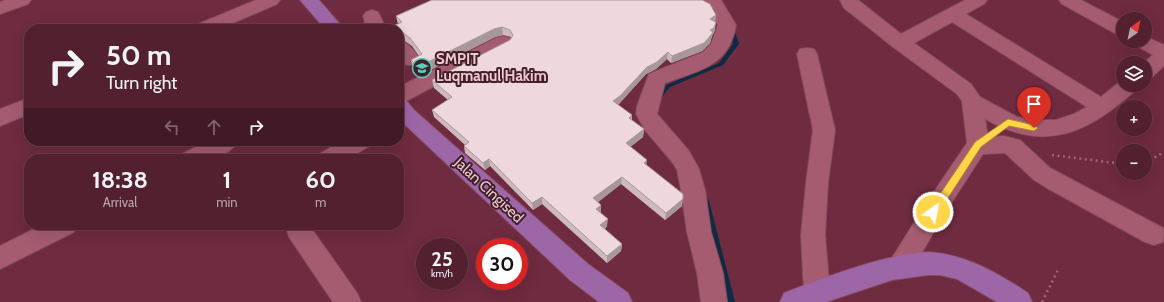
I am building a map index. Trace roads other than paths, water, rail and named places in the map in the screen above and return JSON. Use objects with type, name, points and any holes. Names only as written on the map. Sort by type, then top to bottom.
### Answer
[{"type":"main road","points":[[309,0],[331,24]]},
{"type":"main road","name":"Jalan Cingised","points":[[404,112],[573,267],[619,302]]},
{"type":"main road","points":[[793,302],[901,266],[930,264],[952,266],[979,278],[1019,302]]},
{"type":"street","points":[[0,8],[22,0]]},
{"type":"street","points":[[215,24],[271,0]]},
{"type":"street","points":[[712,0],[727,25],[724,39],[713,56],[656,79],[646,111],[652,124],[681,157],[688,168],[693,190],[699,232],[710,273],[714,302]]},
{"type":"street","points":[[849,0],[850,4],[900,43],[964,89],[972,101],[977,145]]},
{"type":"street","points":[[900,43],[978,0]]},
{"type":"street","points":[[1068,0],[1116,26]]},
{"type":"street","points":[[953,14],[1102,107]]},
{"type":"street","points":[[404,107],[503,42]]},
{"type":"street","points":[[1152,46],[1164,53]]},
{"type":"street","points":[[807,54],[824,130],[824,144],[817,183],[812,235],[817,293]]},
{"type":"street","points":[[1152,66],[1164,56]]},
{"type":"street","points":[[972,101],[1008,122],[1034,128],[1057,129],[1077,123],[1102,107],[1120,92]]},
{"type":"street","points":[[0,118],[24,107]]},
{"type":"street","points":[[901,266],[933,212],[977,145],[1008,122]]},
{"type":"street","points":[[977,145],[1004,144],[1015,148],[1042,174],[1154,235]]},
{"type":"street","points":[[202,154],[217,146]]},
{"type":"street","points":[[338,154],[351,146]]},
{"type":"street","points":[[0,258],[55,230]]},
{"type":"street","points":[[298,230],[348,302]]},
{"type":"waterway","points":[[657,100],[668,86],[721,64],[736,44],[731,28]]},
{"type":"waterway","points":[[706,201],[731,302]]},
{"type":"place","name":"SMPIT Luqmanul Hakim","points":[[422,68]]}]
